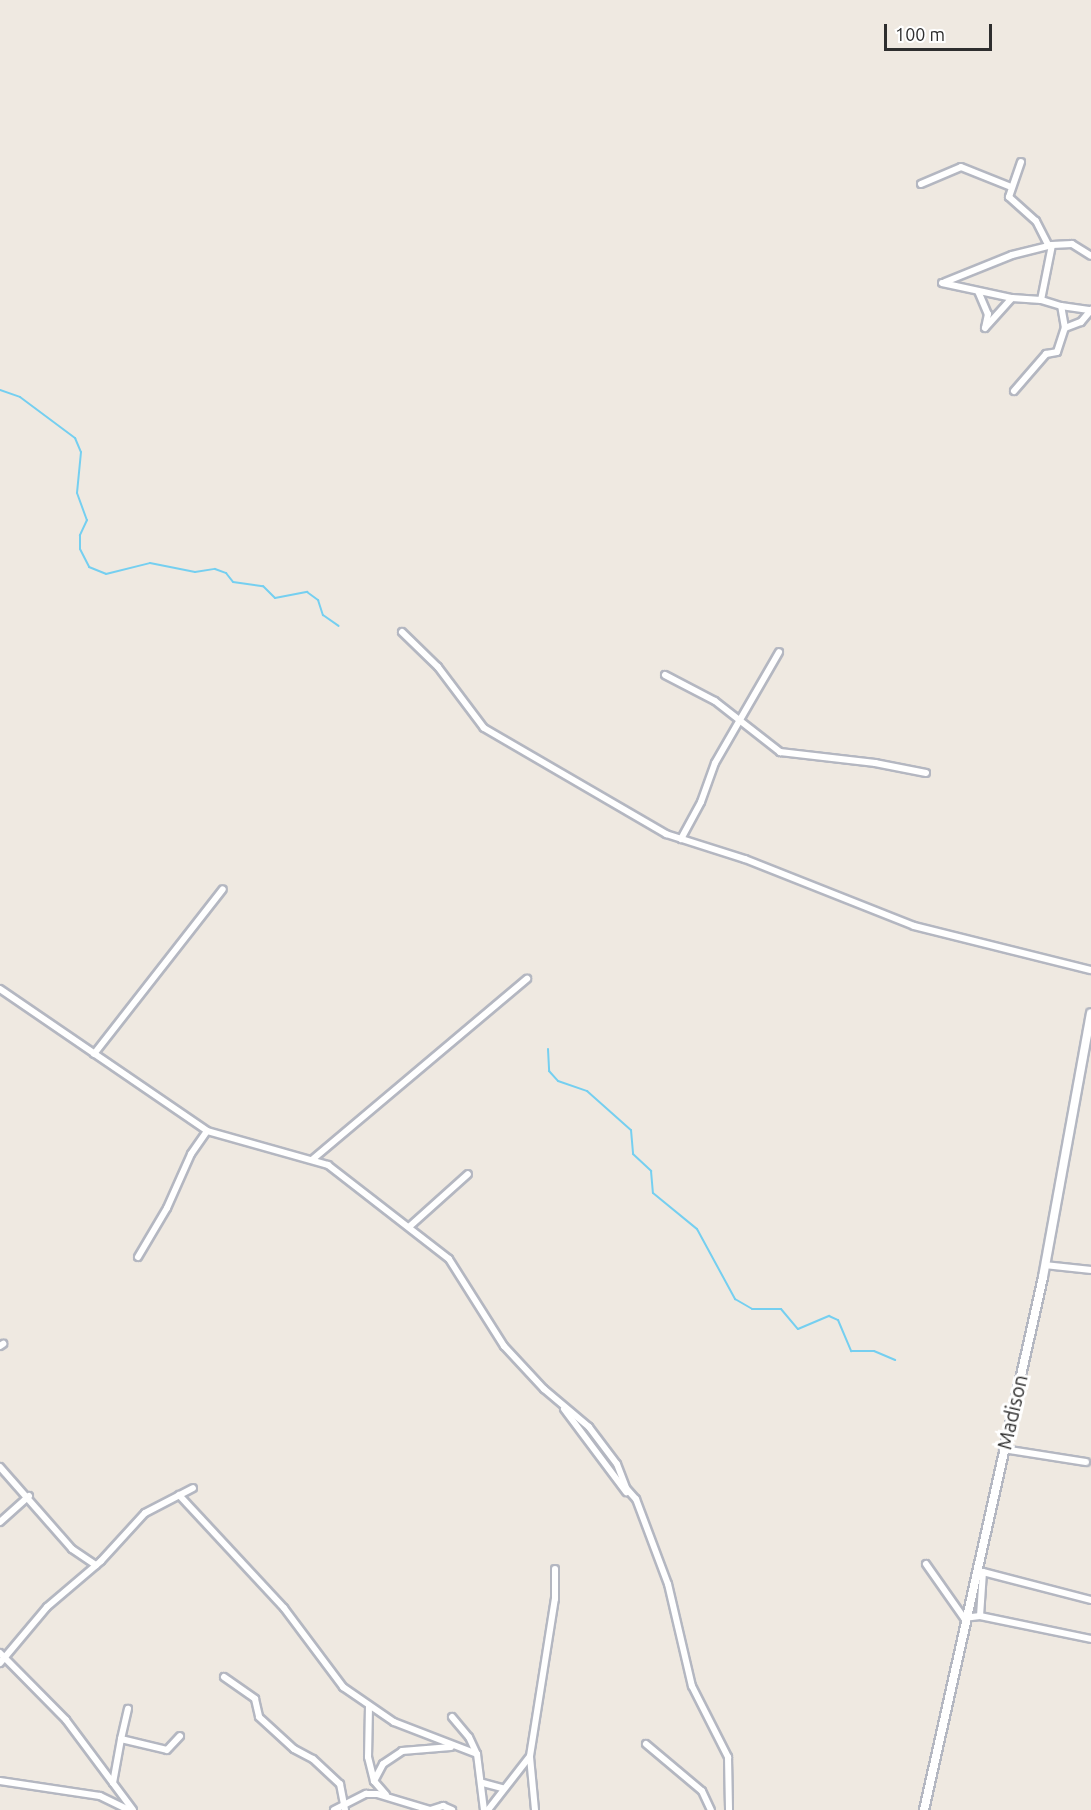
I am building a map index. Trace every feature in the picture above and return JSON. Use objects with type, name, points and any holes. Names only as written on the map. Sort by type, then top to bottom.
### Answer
[{"type":"street","points":[[1021,162],[1009,197],[1036,221],[1050,245],[1041,300]]},
{"type":"street","points":[[921,184],[961,167],[1011,187]]},
{"type":"street","points":[[1091,256],[1072,244],[1050,245],[1020,256],[1012,255],[942,283],[1012,298],[1041,300],[1061,306],[1091,310]]},
{"type":"street","points":[[978,291],[988,314],[985,328],[1012,298]]},
{"type":"street","points":[[1014,391],[1046,354],[1057,352],[1065,328],[1061,306]]},
{"type":"street","points":[[1065,328],[1081,322],[1091,310]]},
{"type":"street","points":[[402,632],[438,667],[484,728],[681,839],[745,859],[914,926],[1091,970]]},
{"type":"street","points":[[681,839],[738,720],[779,652]]},
{"type":"street","points":[[665,675],[715,701],[780,752],[875,763],[926,773]]},
{"type":"street","points":[[94,1054],[223,889]]},
{"type":"street","points":[[313,1159],[527,979]]},
{"type":"street","points":[[0,989],[207,1131],[281,1155],[313,1159],[367,1192],[449,1259],[504,1346],[559,1401],[589,1427],[618,1464],[638,1505],[668,1584],[692,1686],[728,1757],[729,1810]]},
{"type":"street","name":"Madison","points":[[924,1810],[964,1618],[1045,1265],[1091,1013]]},
{"type":"street","points":[[138,1257],[167,1208],[191,1154],[207,1131]]},
{"type":"street","points":[[409,1227],[468,1174]]},
{"type":"street","points":[[1045,1265],[1091,1270]]},
{"type":"street","points":[[559,1401],[638,1505]]},
{"type":"street","points":[[1003,1449],[1086,1462]]},
{"type":"street","points":[[0,1467],[28,1496],[72,1549],[96,1565]]},
{"type":"street","points":[[3,1662],[47,1607],[96,1565],[145,1513],[193,1488]]},
{"type":"street","points":[[179,1495],[284,1608],[343,1687],[394,1722],[407,1723],[456,1747],[477,1754]]},
{"type":"street","points":[[0,1522],[28,1496]]},
{"type":"street","points":[[926,1564],[964,1618],[980,1616],[1091,1639]]},
{"type":"street","points":[[535,1810],[530,1756],[555,1599],[555,1569]]},
{"type":"street","points":[[980,1616],[983,1572],[1091,1600]]},
{"type":"street","points":[[0,1653],[3,1662],[66,1720],[131,1810]]},
{"type":"street","points":[[224,1677],[255,1699],[259,1717],[294,1749],[313,1759],[340,1784],[344,1808]]},
{"type":"street","points":[[369,1706],[368,1757],[374,1781],[386,1795]]},
{"type":"street","points":[[112,1782],[128,1709]]},
{"type":"street","points":[[452,1717],[469,1737],[477,1754],[486,1810]]},
{"type":"street","points":[[121,1739],[167,1750],[180,1736]]},
{"type":"street","points":[[646,1744],[702,1791],[711,1810]]},
{"type":"street","points":[[374,1781],[383,1764],[402,1751],[456,1747]]},
{"type":"street","points":[[486,1810],[530,1756]]},
{"type":"street","points":[[0,1781],[100,1796],[131,1810]]},
{"type":"street","points":[[483,1783],[502,1788]]},
{"type":"street","points":[[334,1810],[344,1808],[366,1794],[386,1795],[430,1810],[444,1806],[452,1810]]},
{"type":"waterway","points":[[0,390],[20,397],[75,438],[81,452],[77,493],[87,520],[80,535],[80,549],[89,567],[106,574],[150,563],[195,572],[215,569],[226,573],[233,582],[263,586],[275,598],[307,592],[318,600],[323,615],[339,626]]},
{"type":"waterway","points":[[548,1049],[549,1071],[558,1081],[587,1091],[631,1130],[633,1154],[651,1171],[653,1193],[697,1229],[735,1299],[752,1309],[781,1309],[798,1329],[829,1316],[838,1320],[851,1351],[874,1351],[895,1360]]}]
